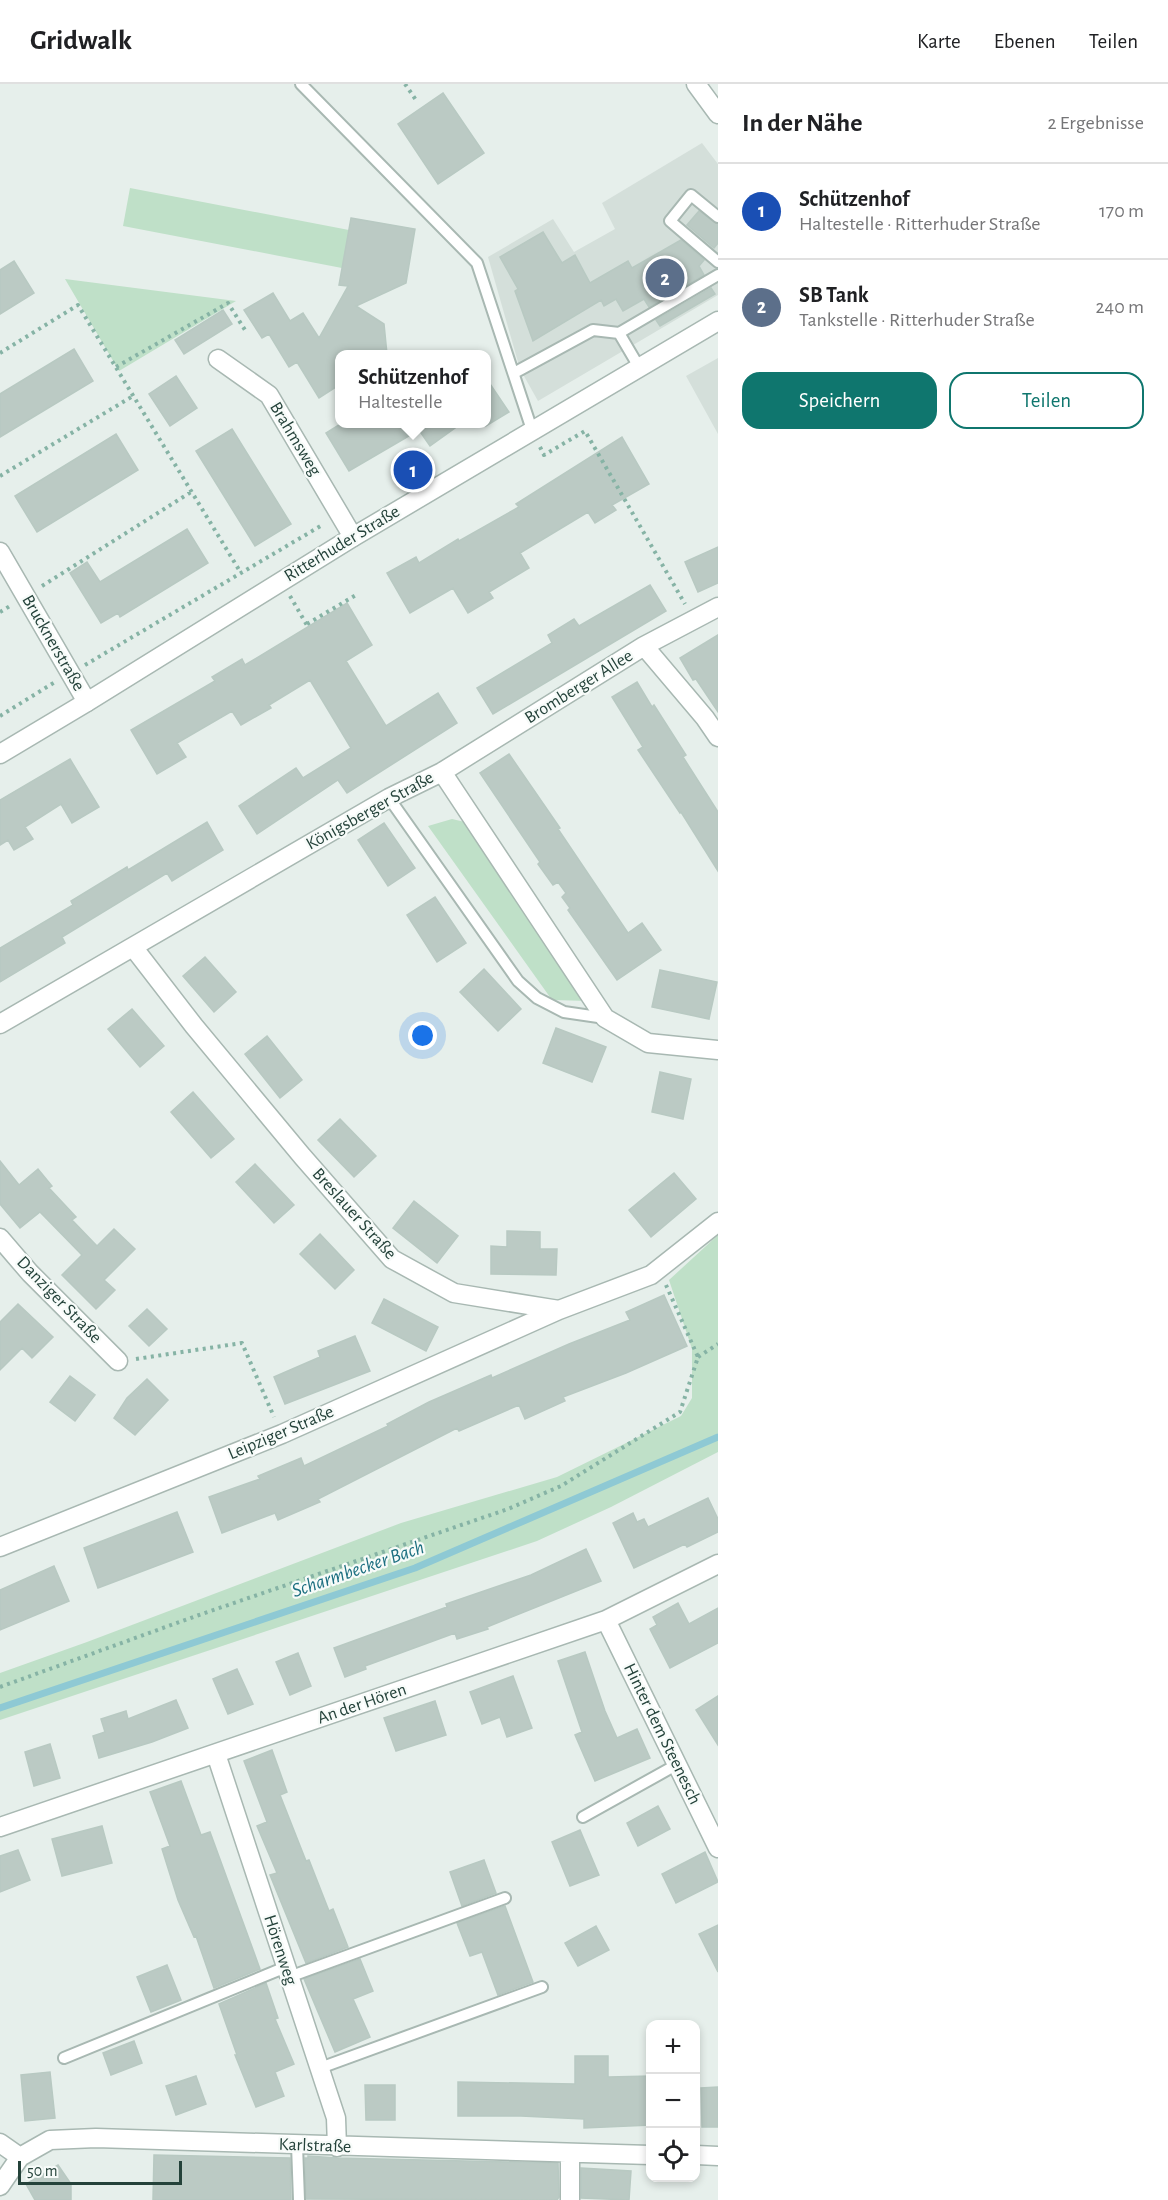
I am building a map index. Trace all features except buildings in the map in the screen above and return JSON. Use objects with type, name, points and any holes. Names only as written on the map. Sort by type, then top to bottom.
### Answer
[{"type":"street","points":[[696,84],[718,114]]},
{"type":"street","name":"Ritterhuder Straße","points":[[0,754],[353,537],[718,321]]},
{"type":"street","name":"Brahmsweg","points":[[218,359],[269,395],[353,537]]},
{"type":"street","name":"Brucknerstraße","points":[[0,552],[87,702]]},
{"type":"street","name":"Bromberger Allee","points":[[442,772],[644,646],[718,607]]},
{"type":"street","points":[[644,646],[705,718],[718,738]]},
{"type":"street","name":"Königsberger Straße","points":[[0,1023],[389,798],[442,772],[605,1018],[648,1043],[718,1050]]},
{"type":"street","name":"Breslauer Straße","points":[[133,947],[201,1035],[392,1259],[454,1293],[559,1310]]},
{"type":"street","points":[[559,1310],[651,1275],[718,1222]]},
{"type":"street","name":"Danziger Straße","points":[[0,1238],[30,1273],[118,1361]]},
{"type":"street","name":"Leipziger Straße","points":[[0,1547],[282,1434],[559,1310]]},
{"type":"street","name":"An der Hören","points":[[0,1827],[606,1620],[718,1564]]},
{"type":"street","name":"Hinter dem Steenesch","points":[[606,1620],[718,1848]]},
{"type":"street","name":"Hörenweg","points":[[216,1754],[336,2118],[337,2147]]},
{"type":"street","name":"Karlstraße","points":[[0,2186],[20,2157],[50,2140],[96,2138],[646,2155]]},
{"type":"street","points":[[0,2143],[20,2157]]},
{"type":"street","points":[[570,2154],[570,2200]]},
{"type":"street","points":[[700,2155],[718,2156]]},
{"type":"lane","points":[[301,84],[477,263],[532,430]]},
{"type":"lane","points":[[718,217],[691,195],[670,221],[718,262]]},
{"type":"lane","points":[[514,373],[593,330],[619,333],[718,275]]},
{"type":"lane","points":[[619,333],[639,367]]},
{"type":"lane","points":[[389,798],[518,981],[537,998],[564,1012],[605,1018]]},
{"type":"lane","points":[[583,1817],[676,1765]]},
{"type":"lane","points":[[64,2058],[288,1972],[505,1898]]},
{"type":"lane","points":[[320,2067],[542,1987]]},
{"type":"lane","points":[[297,2145],[299,2200]]},
{"type":"path","points":[[405,84],[416,100]]},
{"type":"path","points":[[116,367],[228,303],[245,330]]},
{"type":"path","points":[[0,353],[78,305],[241,573]]},
{"type":"path","points":[[0,476],[133,396]]},
{"type":"path","points":[[532,430],[543,455],[585,431],[694,619]]},
{"type":"path","points":[[0,612],[191,492]]},
{"type":"path","points":[[0,716],[340,514]]},
{"type":"path","points":[[282,581],[308,626],[356,595]]},
{"type":"path","points":[[665,1281],[698,1357]]},
{"type":"path","points":[[118,1361],[242,1344],[282,1434]]},
{"type":"path","points":[[0,1687],[196,1616],[507,1509],[561,1486],[680,1412],[698,1357],[718,1344]]},
{"type":"shaded area","points":[[702,143],[718,164],[718,295],[538,401],[520,369],[488,257],[553,219],[574,252],[615,229],[602,203]]},
{"type":"shaded area","points":[[718,358],[718,434],[686,376]]},
{"type":"green space","points":[[130,188],[349,230],[342,268],[123,226]]},
{"type":"green space","points":[[65,279],[236,301],[119,371]]},
{"type":"green space","points":[[452,819],[469,823],[590,1001],[552,1000],[428,826]]},
{"type":"green space","points":[[718,1235],[718,1452],[611,1507],[537,1541],[0,1720],[0,1673],[401,1523],[557,1477],[681,1416],[692,1398],[692,1349],[669,1280]]},
{"type":"waterway","name":"Scharmbecker Bach","points":[[0,1708],[415,1568],[718,1437]]},
{"type":"place","name":"SB Tank","points":[[665,278]]},
{"type":"place","name":"Schützenhof","points":[[413,470]]}]
